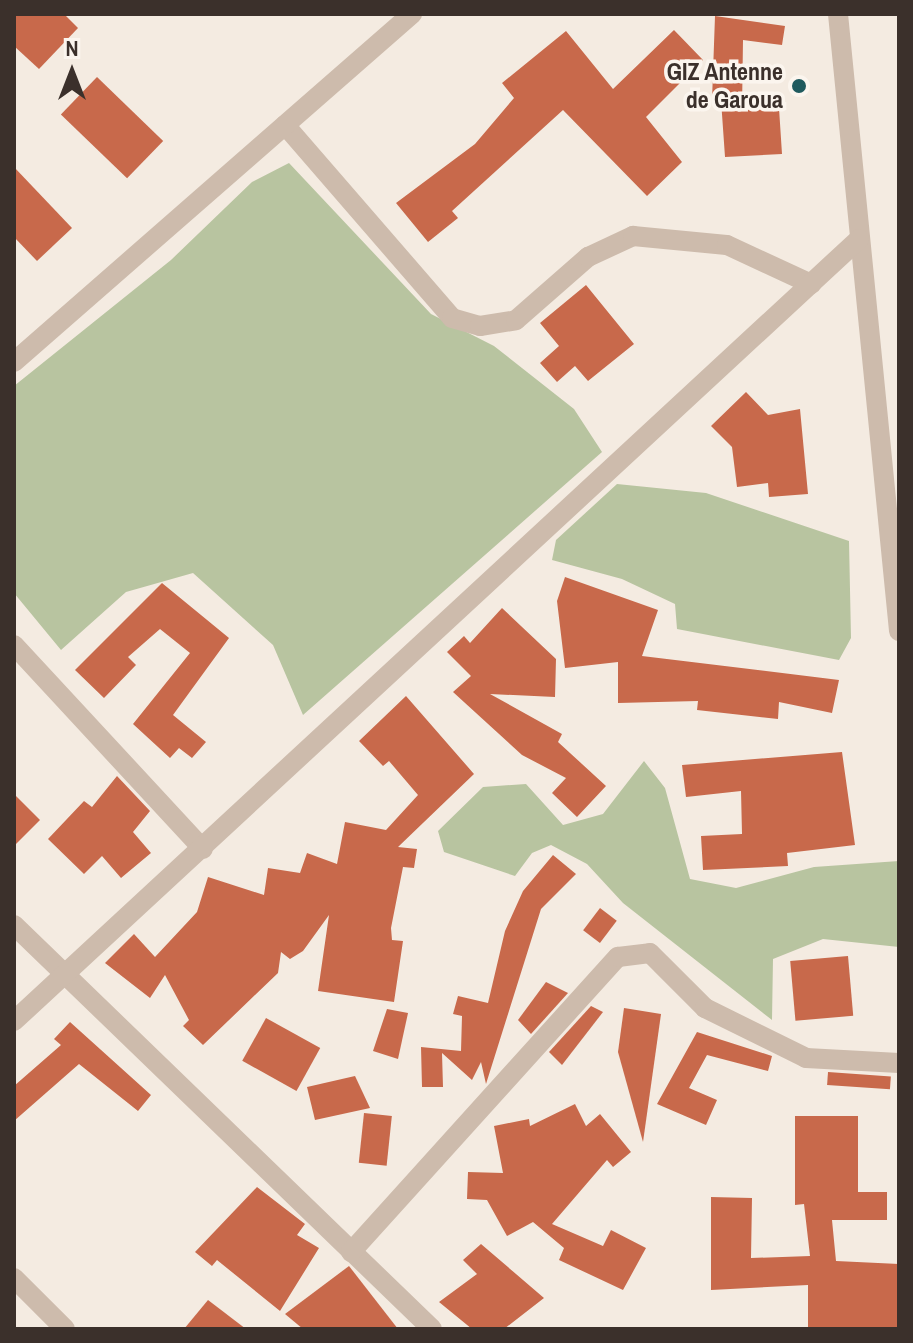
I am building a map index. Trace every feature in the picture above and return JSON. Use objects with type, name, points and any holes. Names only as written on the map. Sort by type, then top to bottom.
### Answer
[{"type":"street","points":[[14,362],[412,14]]},
{"type":"street","points":[[838,14],[859,239],[890,441],[899,631]]},
{"type":"street","points":[[285,125],[452,318],[480,326],[516,320],[588,257],[633,236],[727,245],[811,284]]},
{"type":"street","points":[[14,1021],[859,239]]},
{"type":"street","points":[[14,645],[203,849]]},
{"type":"street","points":[[14,925],[432,1329]]},
{"type":"street","points":[[351,1252],[618,957],[650,953],[705,1008],[806,1058],[899,1063]]},
{"type":"street","points":[[14,1278],[65,1329]]},
{"type":"green space","points":[[289,163],[431,314],[494,346],[574,409],[602,452],[303,715],[273,645],[193,573],[126,592],[61,650],[14,593],[14,386],[171,260],[252,182]]},
{"type":"green space","points":[[617,484],[706,493],[849,541],[851,638],[839,660],[677,629],[675,604],[622,579],[552,560],[556,540]]},
{"type":"green space","points":[[644,761],[665,788],[690,879],[736,888],[814,867],[899,861],[899,947],[823,939],[773,959],[772,1020],[623,903],[587,864],[551,845],[532,853],[515,876],[444,852],[438,831],[483,787],[526,784],[563,825],[603,814]]},
{"type":"building","points":[[14,14],[64,14],[78,28],[39,69],[14,46]]},
{"type":"building","points":[[715,16],[785,26],[782,45],[743,40],[742,110],[779,108],[782,154],[725,157],[721,100],[712,100]]},
{"type":"building","points":[[674,30],[703,60],[646,117],[682,162],[647,196],[563,110],[452,211],[458,218],[428,242],[396,203],[475,144],[514,98],[502,83],[566,31],[613,89]]},
{"type":"building","points":[[97,77],[163,141],[127,178],[61,114]]},
{"type":"building","points":[[14,167],[72,228],[37,261],[14,237]]},
{"type":"building","points":[[586,285],[634,344],[588,381],[575,366],[557,382],[540,363],[559,346],[540,323]]},
{"type":"building","points":[[746,392],[768,415],[800,409],[808,494],[769,497],[768,483],[737,487],[732,447],[711,426]]},
{"type":"building","points":[[565,577],[658,610],[642,656],[839,680],[832,713],[779,702],[778,719],[697,710],[698,701],[618,703],[618,662],[565,668],[557,601]]},
{"type":"building","points":[[162,583],[229,638],[173,715],[206,742],[192,758],[179,748],[170,758],[133,724],[190,653],[160,629],[128,657],[136,665],[104,698],[75,670]]},
{"type":"building","points":[[502,608],[556,659],[555,697],[490,694],[562,734],[558,742],[606,786],[577,817],[552,793],[566,778],[522,755],[453,692],[471,676],[447,652],[464,636],[470,643]]},
{"type":"building","points":[[406,696],[474,774],[398,847],[417,849],[414,868],[403,867],[391,928],[392,940],[403,941],[394,1002],[318,991],[329,915],[303,951],[290,959],[281,952],[278,973],[203,1045],[183,1026],[189,1020],[165,975],[150,998],[105,963],[134,934],[155,957],[197,912],[208,877],[264,895],[268,868],[300,873],[307,853],[337,864],[345,822],[386,830],[418,795],[389,761],[383,766],[359,741]]},
{"type":"building","points":[[842,752],[855,845],[787,853],[788,866],[703,870],[701,836],[742,834],[741,791],[686,797],[682,765]]},
{"type":"building","points":[[117,776],[150,811],[133,832],[151,853],[121,878],[102,856],[84,874],[48,839],[84,801],[92,807]]},
{"type":"building","points":[[14,794],[40,820],[14,846]]},
{"type":"building","points":[[553,855],[576,874],[541,909],[486,1084],[481,1062],[472,1080],[442,1053],[443,1087],[422,1087],[421,1047],[461,1051],[462,1016],[453,1014],[458,996],[488,1003],[505,931],[523,891]]},
{"type":"building","points":[[600,908],[617,921],[600,943],[583,930]]},
{"type":"building","points":[[848,956],[853,1016],[795,1021],[790,961]]},
{"type":"building","points":[[546,982],[568,993],[531,1034],[518,1020]]},
{"type":"building","points":[[591,1006],[603,1012],[562,1065],[549,1052]]},
{"type":"building","points":[[624,1008],[661,1014],[643,1142],[618,1052]]},
{"type":"building","points":[[387,1009],[408,1013],[398,1059],[373,1051]]},
{"type":"building","points":[[266,1018],[320,1048],[296,1091],[242,1061]]},
{"type":"building","points":[[70,1022],[151,1095],[138,1111],[79,1064],[14,1121],[14,1086],[61,1045],[54,1039]]},
{"type":"building","points":[[697,1032],[772,1056],[768,1071],[707,1055],[689,1088],[717,1100],[706,1125],[657,1104]]},
{"type":"building","points":[[828,1072],[891,1076],[890,1089],[827,1085]]},
{"type":"building","points":[[355,1076],[370,1108],[315,1120],[307,1087]]},
{"type":"building","points":[[575,1104],[586,1126],[600,1114],[631,1152],[613,1167],[607,1160],[552,1224],[603,1246],[611,1230],[646,1248],[623,1290],[559,1260],[564,1248],[533,1222],[507,1236],[487,1200],[467,1199],[468,1172],[503,1173],[494,1126],[529,1119],[530,1126]]},
{"type":"building","points":[[364,1113],[392,1116],[387,1166],[359,1163]]},
{"type":"building","points":[[795,1116],[858,1116],[858,1192],[887,1192],[887,1220],[832,1220],[836,1261],[899,1264],[899,1327],[808,1329],[808,1285],[711,1290],[711,1197],[752,1198],[751,1258],[810,1256],[804,1204],[795,1205]]},
{"type":"building","points":[[257,1187],[305,1224],[297,1235],[319,1248],[280,1311],[217,1260],[212,1266],[195,1252]]},
{"type":"building","points":[[481,1244],[544,1298],[504,1329],[472,1329],[439,1302],[477,1274],[463,1260]]},
{"type":"building","points":[[349,1266],[398,1329],[303,1329],[285,1314]]},
{"type":"building","points":[[208,1300],[246,1329],[184,1329]]},
{"type":"place","name":"GIZ Antenne de Garoua","points":[[799,86]]}]
